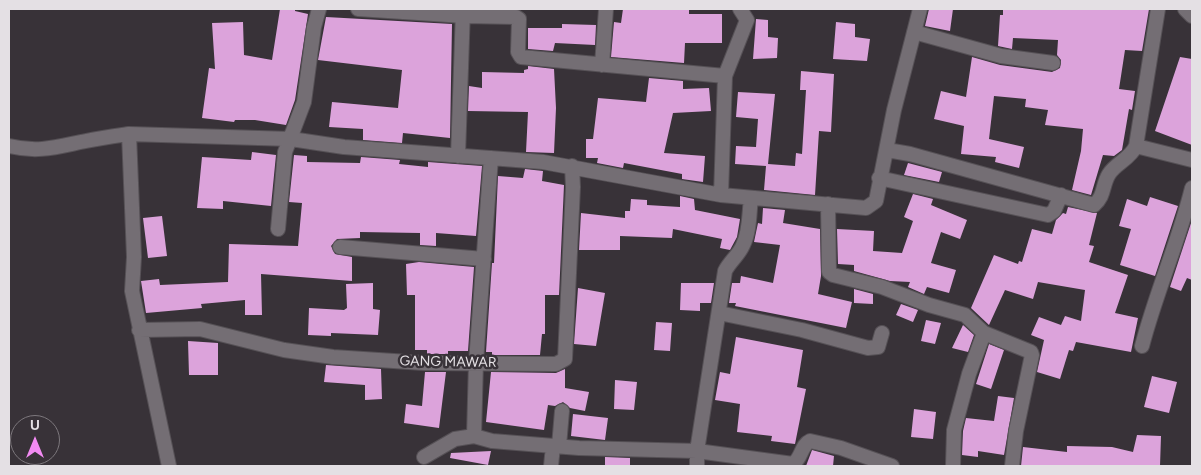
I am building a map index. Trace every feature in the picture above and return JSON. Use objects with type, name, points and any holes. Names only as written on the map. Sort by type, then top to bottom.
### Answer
[{"type":"street","points":[[278,229],[285,152],[304,102],[314,27],[319,9]]},
{"type":"street","points":[[358,9],[463,12],[518,18],[518,52],[521,57],[725,76]]},
{"type":"street","points":[[602,65],[606,9]]},
{"type":"street","points":[[721,195],[725,76],[747,20],[740,9]]},
{"type":"street","points":[[9,146],[28,151],[57,149],[86,141],[129,134],[291,139],[344,147],[572,166],[721,195],[866,208],[876,201],[879,178],[887,150],[894,110],[920,9]]},
{"type":"street","points":[[887,150],[910,154],[1094,205],[1101,199],[1109,174],[1128,157],[1136,146],[1158,9]]},
{"type":"street","points":[[1185,9],[1192,16]]},
{"type":"street","points":[[458,156],[463,12]]},
{"type":"street","points":[[914,32],[1002,56],[1053,63]]},
{"type":"street","points":[[129,134],[134,257],[132,291],[139,330],[150,367],[169,466]]},
{"type":"street","points":[[1136,146],[1192,160]]},
{"type":"street","points":[[474,436],[476,362],[491,158]]},
{"type":"street","name":"GANG MAWAR","points":[[139,330],[200,329],[284,350],[333,357],[424,363],[476,362],[544,366],[556,364],[565,359],[573,187],[572,166]]},
{"type":"street","points":[[879,178],[1048,215],[1054,211],[1060,195]]},
{"type":"street","points":[[1142,346],[1166,264],[1179,236],[1192,188]]},
{"type":"street","points":[[696,466],[726,271],[729,263],[743,247],[748,234],[751,198]]},
{"type":"street","points":[[828,204],[829,272],[833,275],[882,287],[929,305],[965,315],[984,332],[1028,349],[1032,356],[1016,431],[1012,466]]},
{"type":"street","points":[[340,247],[484,259]]},
{"type":"street","points":[[719,313],[802,330],[868,348],[878,346],[882,333]]},
{"type":"street","points":[[953,466],[954,430],[969,374],[984,332]]},
{"type":"street","points":[[551,466],[562,411]]},
{"type":"street","points":[[424,457],[455,439],[474,436],[492,441],[556,446],[697,451],[793,464],[799,460],[804,445],[810,441],[840,448],[892,466]]},
{"type":"building","points":[[280,9],[295,9],[295,11],[308,14],[295,100],[286,125],[255,120],[235,120],[234,122],[202,118],[209,68],[215,69],[212,23],[243,22],[244,55],[272,60]]},
{"type":"building","points":[[623,9],[689,9],[689,14],[722,14],[722,43],[685,43],[684,63],[611,57],[614,22],[621,23]]},
{"type":"building","points":[[929,9],[953,9],[950,31],[925,26]]},
{"type":"building","points":[[1003,9],[1149,9],[1142,51],[1125,50],[1119,89],[1135,91],[1132,110],[1129,109],[1122,150],[1114,156],[1103,155],[1091,195],[1072,190],[1081,151],[1083,129],[1045,125],[1048,110],[1025,107],[1026,99],[994,96],[989,139],[1024,147],[1019,168],[995,162],[996,157],[961,154],[964,126],[934,119],[941,91],[966,97],[972,57],[1000,65],[1052,72],[1060,68],[1061,60],[1057,55],[1058,40],[1013,38],[1012,49],[998,46],[1000,15],[1003,15]]},
{"type":"building","points":[[326,17],[452,24],[450,138],[403,133],[402,143],[363,140],[363,129],[329,127],[332,102],[398,108],[402,70],[318,60]]},
{"type":"building","points":[[756,19],[768,20],[768,37],[778,38],[777,58],[753,59]]},
{"type":"building","points":[[836,22],[855,24],[855,37],[870,39],[867,61],[833,59]]},
{"type":"building","points":[[562,24],[596,25],[595,45],[555,43],[553,51],[528,49],[528,28],[562,28]]},
{"type":"building","points":[[1180,57],[1192,59],[1192,145],[1155,131]]},
{"type":"building","points":[[528,66],[554,69],[556,108],[554,153],[526,152],[528,112],[468,111],[469,86],[482,88],[482,72],[524,73]]},
{"type":"building","points":[[801,71],[834,74],[831,132],[819,131],[815,195],[764,190],[766,166],[735,164],[736,146],[756,147],[758,119],[736,117],[738,92],[775,94],[768,164],[795,166],[796,153],[802,154],[806,90],[800,90]]},
{"type":"building","points":[[649,78],[683,81],[683,89],[709,88],[711,111],[673,113],[664,153],[705,156],[703,182],[682,179],[682,174],[624,163],[623,168],[597,163],[598,158],[586,158],[586,139],[593,139],[598,98],[646,102]]},
{"type":"building","points":[[252,152],[276,155],[271,206],[223,201],[223,209],[197,208],[202,157],[251,160]]},
{"type":"building","points":[[294,155],[307,156],[307,162],[360,163],[361,157],[400,160],[399,164],[428,167],[428,162],[482,166],[476,236],[436,233],[436,246],[420,245],[420,233],[360,232],[360,238],[337,239],[331,246],[335,254],[352,257],[352,281],[261,274],[262,315],[245,315],[245,300],[201,304],[202,308],[146,313],[141,281],[159,279],[160,285],[228,282],[229,244],[298,246],[302,203],[289,202]]},
{"type":"building","points":[[908,163],[942,172],[939,182],[904,175]]},
{"type":"building","points":[[525,169],[543,171],[542,181],[564,185],[559,295],[545,295],[545,334],[542,334],[540,355],[492,355],[492,352],[486,352],[492,263],[494,263],[498,176],[523,178]]},
{"type":"building","points":[[913,194],[933,199],[931,205],[967,220],[960,239],[941,232],[931,263],[956,270],[949,293],[927,287],[924,294],[908,287],[910,282],[890,281],[854,271],[854,265],[838,264],[837,229],[874,231],[873,251],[902,253],[913,221],[904,217]]},
{"type":"building","points":[[680,196],[694,199],[695,210],[740,219],[737,237],[730,250],[720,248],[722,239],[673,229],[672,238],[620,236],[620,250],[579,250],[581,213],[625,218],[625,211],[630,211],[631,199],[647,200],[647,205],[680,207]]},
{"type":"building","points":[[1150,197],[1178,206],[1155,276],[1120,265],[1131,229],[1119,226],[1127,199],[1147,206]]},
{"type":"building","points":[[1068,207],[1097,213],[1089,245],[1094,246],[1089,262],[1128,275],[1115,313],[1138,318],[1131,352],[1076,342],[1073,351],[1069,350],[1060,379],[1037,372],[1044,340],[1031,335],[1039,317],[1061,325],[1065,316],[1081,321],[1085,290],[1038,282],[1033,299],[1005,290],[989,325],[971,308],[994,255],[1018,264],[1019,261],[1022,262],[1032,229],[1052,234],[1056,220],[1063,213],[1066,214]]},
{"type":"building","points":[[763,208],[785,210],[783,223],[820,229],[821,276],[818,294],[852,302],[846,328],[735,306],[736,303],[729,303],[732,283],[740,283],[741,276],[773,283],[780,245],[754,242],[758,223],[762,224]]},
{"type":"building","points":[[162,216],[167,256],[148,258],[143,218]]},
{"type":"building","points":[[1192,220],[1192,280],[1187,278],[1181,291],[1170,287]]},
{"type":"building","points":[[419,262],[474,267],[468,351],[448,351],[448,354],[427,354],[427,350],[415,350],[415,295],[407,295],[406,264]]},
{"type":"building","points":[[373,283],[373,309],[380,310],[378,335],[331,333],[331,336],[308,335],[309,308],[344,310],[347,308],[346,284]]},
{"type":"building","points":[[681,283],[714,283],[711,303],[700,303],[700,311],[680,310]]},
{"type":"building","points":[[578,288],[605,293],[596,346],[574,344]]},
{"type":"building","points":[[854,289],[873,294],[873,304],[854,303]]},
{"type":"building","points":[[901,304],[918,310],[913,322],[896,315]]},
{"type":"building","points":[[926,320],[941,323],[935,344],[921,341]]},
{"type":"building","points":[[656,322],[672,323],[670,351],[654,350]]},
{"type":"building","points":[[963,325],[974,335],[968,352],[952,348]]},
{"type":"building","points":[[736,337],[803,350],[797,387],[806,389],[795,444],[771,441],[772,436],[737,432],[740,404],[715,400],[720,372],[730,374]]},
{"type":"building","points":[[188,341],[218,343],[218,375],[189,375]]},
{"type":"building","points":[[989,344],[1004,350],[991,389],[976,384]]},
{"type":"building","points":[[326,365],[381,369],[382,399],[365,400],[365,385],[324,382]]},
{"type":"building","points":[[565,369],[565,388],[589,392],[585,411],[570,408],[563,402],[555,406],[548,405],[544,430],[486,422],[491,372],[556,373]]},
{"type":"building","points":[[425,372],[446,372],[439,428],[404,423],[406,404],[422,406]]},
{"type":"building","points":[[1152,376],[1177,382],[1169,413],[1144,407]]},
{"type":"building","points":[[615,380],[637,382],[634,410],[614,409]]},
{"type":"building","points":[[998,396],[1014,398],[1004,455],[978,451],[978,457],[962,455],[963,431],[966,418],[994,421]]},
{"type":"building","points":[[914,409],[936,412],[933,439],[911,437]]},
{"type":"building","points":[[573,414],[608,418],[605,440],[571,436]]},
{"type":"building","points":[[1137,435],[1161,436],[1160,466],[1021,466],[1023,447],[1067,452],[1067,446],[1112,447],[1133,452]]},
{"type":"building","points":[[812,450],[834,456],[833,466],[806,466]]},
{"type":"building","points":[[491,451],[488,465],[450,458],[451,453]]},
{"type":"building","points":[[605,457],[630,458],[630,466],[605,466]]}]
